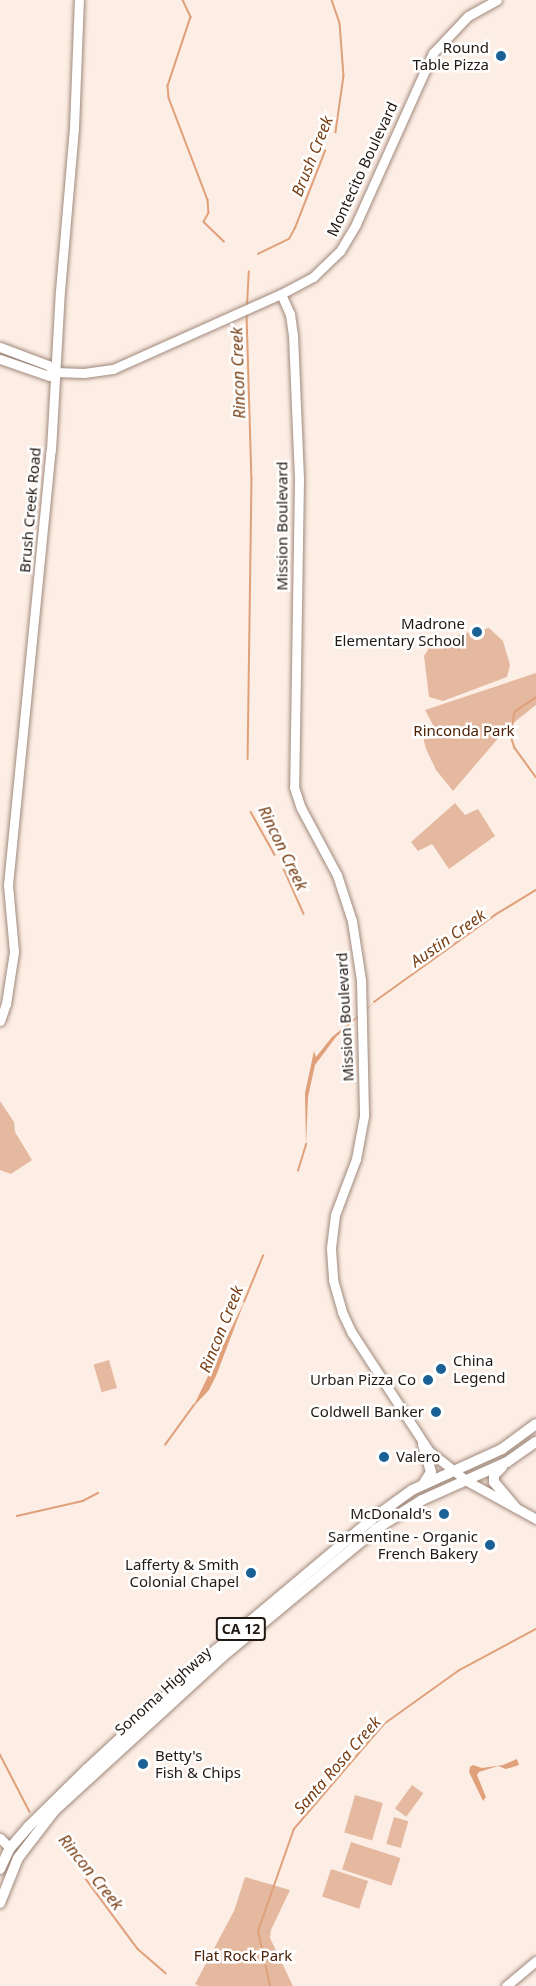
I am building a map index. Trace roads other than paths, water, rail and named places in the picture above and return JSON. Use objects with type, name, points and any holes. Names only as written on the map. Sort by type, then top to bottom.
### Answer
[{"type":"main road","name":"Brush Creek Road","points":[[0,1021],[14,952],[8,885],[45,525],[74,128],[79,0]]},
{"type":"main road","name":"Montecito Boulevard","points":[[0,358],[49,376],[56,372],[92,373],[113,369],[281,294],[313,277],[340,251],[356,224],[433,53],[468,16],[497,0]]},
{"type":"main road","name":"Mission Boulevard","points":[[281,294],[291,319],[294,335],[298,479],[294,787],[301,808],[335,869],[346,900],[360,963],[363,1018],[363,1127],[356,1159],[335,1215],[331,1257],[333,1280],[339,1304],[352,1333],[423,1444],[467,1481],[536,1520]]},
{"type":"main road","points":[[0,347],[48,365],[56,372]]},
{"type":"main road","name":"Sonoma Highway","points":[[0,1869],[10,1848],[32,1831],[48,1813],[81,1784],[216,1650],[372,1519],[423,1485],[502,1449],[536,1424]]},
{"type":"main road","name":"Sonoma Highway","points":[[132,1733],[366,1536],[422,1500],[507,1462],[536,1442]]},
{"type":"main road","points":[[423,1444],[431,1472],[423,1485]]},
{"type":"main road","points":[[507,1462],[497,1472],[494,1480],[515,1507]]},
{"type":"main road","name":"Sonoma Highway","points":[[0,1903],[18,1858],[32,1831]]},
{"type":"main road","points":[[0,1838],[18,1858]]},
{"type":"main road","points":[[506,1986],[536,1961]]},
{"type":"waterway","name":"Rincon Creek","points":[[183,0],[191,17],[168,86],[169,98],[208,200],[209,213],[204,222],[224,241]]},
{"type":"waterway","name":"Brush Creek","points":[[332,0],[340,23],[344,76],[336,132]]},
{"type":"waterway","name":"Brush Creek","points":[[258,254],[289,239],[325,151]]},
{"type":"waterway","name":"Rincon Creek","points":[[247,306],[249,272]]},
{"type":"waterway","name":"Rincon Creek","points":[[247,314],[252,478],[248,759]]},
{"type":"waterway","points":[[536,698],[515,712],[511,736],[515,748],[536,777]]},
{"type":"waterway","name":"Rincon Creek","points":[[251,812],[275,855]]},
{"type":"waterway","name":"Rincon Creek","points":[[284,869],[304,914]]},
{"type":"waterway","name":"Austin Creek","points":[[374,1002],[495,915],[536,890]]},
{"type":"waterway","name":"Rincon Creek","points":[[298,1171],[306,1144]]},
{"type":"waterway","name":"Rincon Creek","points":[[244,1302],[263,1256]]},
{"type":"waterway","name":"Rincon Creek","points":[[165,1445],[194,1405]]},
{"type":"waterway","name":"Rincon Creek","points":[[17,1516],[83,1501],[98,1493]]},
{"type":"waterway","name":"Santa Rosa Creek","points":[[270,1986],[258,1931],[294,1829],[384,1724],[458,1671],[536,1629]]},
{"type":"waterway","name":"Rincon Creek","points":[[0,1754],[30,1812]]},
{"type":"waterway","name":"Rincon Creek","points":[[86,1879],[138,1949],[166,1973]]},
{"type":"place","name":"Round Table Pizza","points":[[501,56]]},
{"type":"place","name":"Madrone Elementary School","points":[[477,632]]},
{"type":"place","name":"China Legend","points":[[441,1369]]},
{"type":"place","name":"Urban Pizza Co","points":[[428,1380]]},
{"type":"place","name":"Coldwell Banker","points":[[436,1412]]},
{"type":"place","name":"Valero","points":[[384,1457]]},
{"type":"place","name":"McDonald's","points":[[444,1514]]},
{"type":"place","name":"Sarmentine - Organic French Bakery","points":[[490,1545]]},
{"type":"place","name":"Lafferty & Smith Colonial Chapel","points":[[251,1573]]},
{"type":"place","name":"Betty's Fish & Chips","points":[[143,1764]]},
{"type":"park label","name":"Rinconda Park","points":[[464,731]]},
{"type":"park label","name":"Flat Rock Park","points":[[243,1956]]}]
